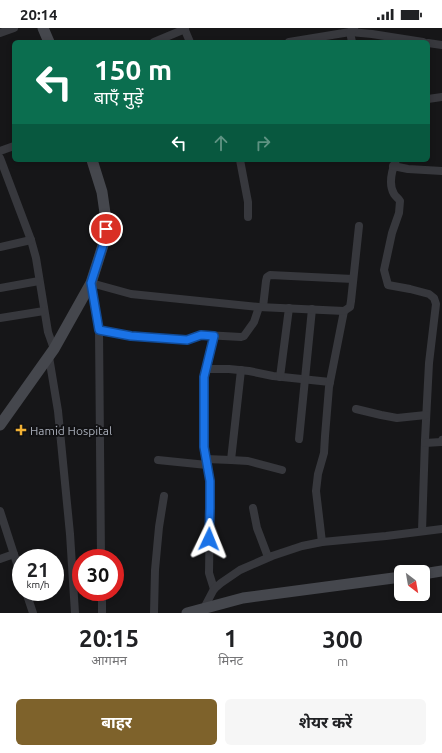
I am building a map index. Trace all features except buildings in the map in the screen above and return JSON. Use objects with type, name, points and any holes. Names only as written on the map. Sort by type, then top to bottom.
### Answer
[{"type":"street","points":[[0,33],[14,28]]},
{"type":"street","points":[[43,28],[48,40]]},
{"type":"street","points":[[159,40],[184,29],[189,40]]},
{"type":"street","points":[[352,40],[353,30]]},
{"type":"street","points":[[300,40],[353,30],[411,40]]},
{"type":"street","points":[[430,43],[442,45]]},
{"type":"street","points":[[430,99],[442,97]]},
{"type":"street","points":[[0,151],[12,147]]},
{"type":"street","points":[[0,158],[31,240],[36,258],[48,332],[58,412],[70,534],[75,613]]},
{"type":"street","points":[[0,425],[51,353],[91,283],[105,239],[106,220],[102,192],[93,162]]},
{"type":"street","points":[[240,162],[248,202],[248,217]]},
{"type":"street","points":[[422,531],[429,363],[436,304],[434,298],[429,294],[388,285],[384,270],[392,233],[399,213],[400,201],[394,195],[390,182],[395,163],[408,169],[442,171]]},
{"type":"street","points":[[91,283],[131,294],[261,307],[344,311],[350,307],[359,226]]},
{"type":"street","points":[[0,247],[31,240]]},
{"type":"street","points":[[99,330],[131,336],[187,340],[201,335],[244,336],[254,322],[261,307],[267,277],[270,275],[353,279]]},
{"type":"street","points":[[0,288],[39,281]]},
{"type":"street","points":[[91,283],[99,330],[101,549]]},
{"type":"street","points":[[280,377],[288,308]]},
{"type":"street","points":[[299,439],[312,309]]},
{"type":"street","points":[[0,318],[44,311]]},
{"type":"street","points":[[322,542],[316,491],[318,474],[324,453],[330,382],[344,311]]},
{"type":"street","points":[[214,336],[204,377],[203,425],[204,447],[210,481],[209,573],[214,589]]},
{"type":"street","points":[[206,369],[240,370],[280,377],[330,382]]},
{"type":"street","points":[[231,460],[240,370]]},
{"type":"street","points":[[356,409],[397,418],[426,415]]},
{"type":"street","points":[[425,443],[441,442],[442,440]]},
{"type":"street","points":[[158,460],[206,462],[231,460],[248,461],[282,470]]},
{"type":"street","points":[[154,613],[155,570],[164,496]]},
{"type":"street","points":[[253,508],[256,524],[268,557]]},
{"type":"street","points":[[0,511],[12,549]]},
{"type":"street","points":[[204,608],[214,589],[221,583],[240,570],[268,557],[302,546],[322,542],[442,529]]},
{"type":"street","points":[[0,559],[12,555]]},
{"type":"street","points":[[430,573],[442,571]]},
{"type":"street","points":[[187,613],[243,598],[394,578]]},
{"type":"street","points":[[29,601],[33,613]]},
{"type":"street","points":[[102,601],[102,613]]},
{"type":"place","name":"Hamid Hospital","points":[[21,430]]},
{"type":"route","points":[[106,229],[105,239],[91,283],[99,330],[131,336],[187,340],[201,335],[214,336],[204,377],[204,447],[210,481],[209,539]]}]
